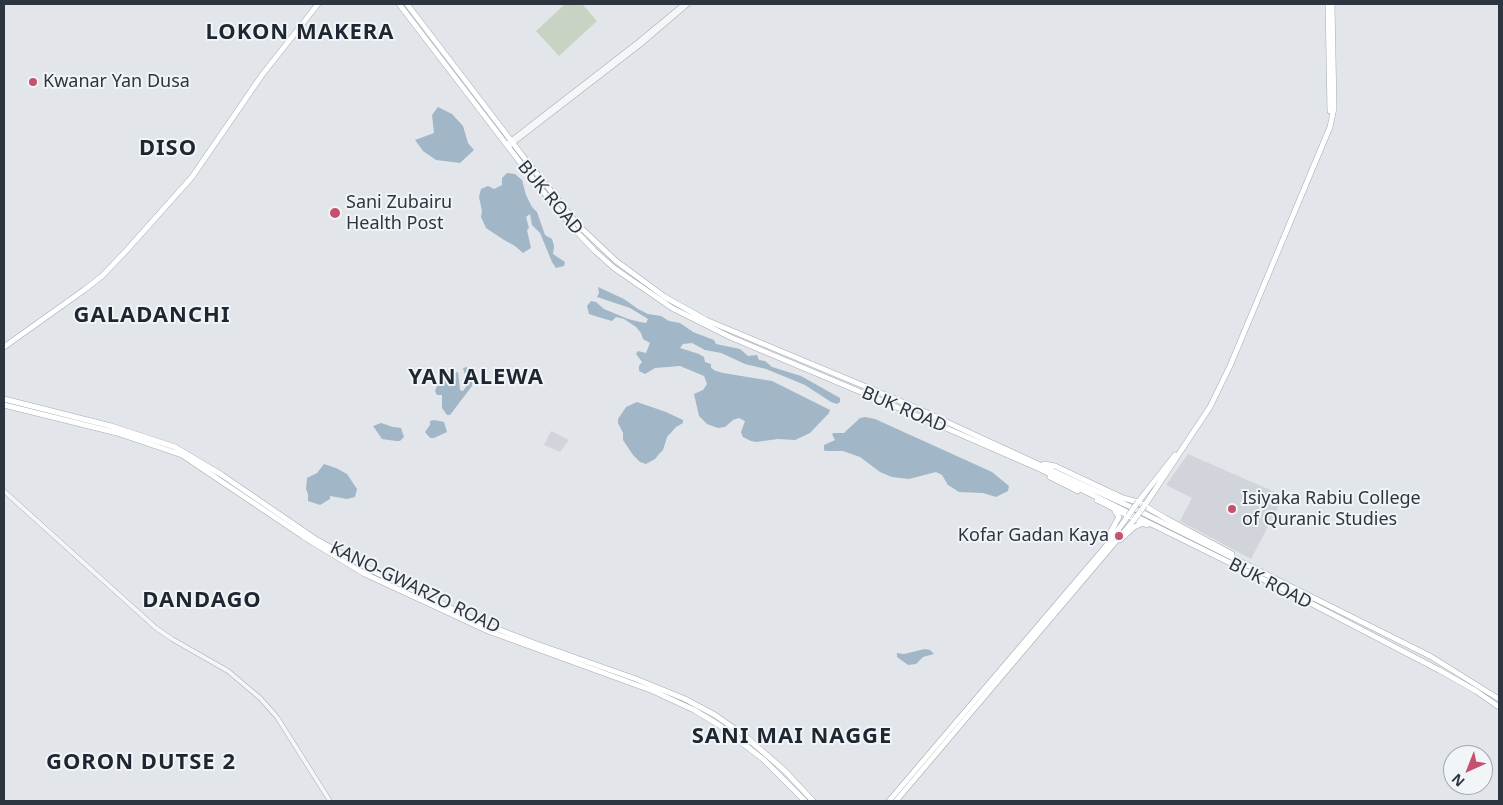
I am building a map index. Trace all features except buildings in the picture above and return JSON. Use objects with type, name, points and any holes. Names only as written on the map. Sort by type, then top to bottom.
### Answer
[{"type":"main road","points":[[4,347],[84,290],[102,276],[120,257],[192,177],[262,74],[318,4]]},
{"type":"main road","name":"BUK ROAD","points":[[399,4],[484,110],[572,226],[614,268],[676,311],[730,337],[1039,466],[1133,508],[1430,656],[1499,698]]},
{"type":"main road","name":"BUK ROAD","points":[[408,4],[484,110]]},
{"type":"main road","points":[[896,801],[1113,542],[1128,516],[1174,456],[1207,405],[1259,293],[1330,127],[1334,108],[1330,4]]},
{"type":"main road","points":[[889,801],[1145,505],[1210,407],[1230,366],[1259,293]]},
{"type":"main road","name":"KANO-GWARZO ROAD","points":[[4,399],[37,410]]},
{"type":"main road","name":"KANO-GWARZO ROAD","points":[[4,405],[111,426],[167,444],[188,453],[318,546],[388,585],[488,631],[652,691],[694,710],[724,728],[764,760],[805,801]]},
{"type":"main road","points":[[1039,466],[1055,466],[1119,496],[1145,505],[1165,518],[1227,550],[1237,560]]},
{"type":"main road","points":[[1039,466],[1056,481],[1134,520],[1234,567],[1241,568]]},
{"type":"main road","name":"BUK ROAD","points":[[1039,466],[1439,670],[1476,691],[1499,707]]},
{"type":"main road","name":"KANO-GWARZO ROAD","points":[[217,475],[317,540],[377,574],[474,620],[636,678],[698,706],[751,740],[785,771],[813,801]]},
{"type":"main road","points":[[1113,542],[1110,532],[1119,517],[1115,510]]},
{"type":"main road","points":[[1113,542],[1122,539],[1143,523]]},
{"type":"street","points":[[510,144],[684,4]]},
{"type":"street","points":[[510,144],[640,45],[688,4]]},
{"type":"street","points":[[4,491],[156,628],[228,671],[260,698],[277,717],[330,801]]},
{"type":"shaded area","points":[[551,431],[569,440],[560,452],[544,445]]},
{"type":"shaded area","name":"Isiyaka Rabiu College of Quranic Studies","points":[[1188,454],[1284,496],[1251,559],[1180,521],[1192,498],[1166,485]]},
{"type":"green space","points":[[565,4],[582,4],[597,21],[559,56],[536,31]]},
{"type":"water","points":[[438,107],[452,114],[463,126],[468,143],[474,150],[460,163],[436,160],[423,151],[415,140],[434,133],[432,115]]},
{"type":"water","points":[[507,173],[515,174],[522,180],[526,195],[537,212],[545,235],[552,239],[554,246],[553,254],[565,262],[564,266],[556,268],[552,262],[540,233],[532,225],[530,214],[526,217],[531,248],[523,253],[486,228],[481,217],[482,211],[479,197],[481,189],[488,186],[494,189],[502,185],[502,178]]},
{"type":"water","points":[[598,287],[624,299],[648,314],[661,316],[669,321],[680,323],[693,332],[714,340],[716,344],[740,349],[748,356],[757,355],[759,360],[765,361],[772,367],[801,376],[840,398],[840,402],[837,404],[831,402],[805,385],[766,369],[745,364],[721,353],[705,350],[692,343],[683,344],[680,348],[704,357],[705,362],[711,364],[711,368],[716,371],[772,381],[830,410],[810,433],[795,440],[751,441],[743,437],[741,432],[745,421],[739,418],[733,420],[725,427],[718,428],[707,424],[699,416],[694,394],[703,390],[707,384],[704,376],[680,366],[655,368],[645,374],[639,371],[639,366],[642,362],[636,354],[638,351],[646,353],[650,343],[643,339],[636,327],[624,319],[616,317],[612,321],[589,314],[587,306],[591,301],[596,302],[604,309],[628,319],[646,323],[648,319],[630,308],[597,297],[599,293]]},
{"type":"water","points":[[467,367],[473,378],[472,386],[450,415],[447,415],[442,408],[442,395],[437,395],[435,391],[442,373],[446,370],[454,373],[458,372],[460,390],[463,391],[467,381],[463,368]]},
{"type":"water","points":[[637,402],[683,420],[683,423],[676,427],[667,437],[663,450],[655,459],[646,464],[640,462],[633,455],[623,440],[623,433],[618,423],[618,419],[626,407]]},
{"type":"water","points":[[860,418],[875,419],[992,472],[1009,486],[1008,491],[996,497],[983,493],[959,492],[948,485],[942,475],[936,472],[909,479],[892,477],[880,472],[860,457],[843,451],[824,450],[824,445],[835,440],[832,434],[844,433]]},
{"type":"water","points":[[430,421],[444,422],[447,432],[430,438],[425,432],[430,425]]},
{"type":"water","points":[[381,423],[401,428],[404,437],[400,441],[382,439],[373,426]]},
{"type":"water","points":[[324,464],[347,474],[357,489],[355,497],[347,499],[330,496],[330,499],[320,505],[308,501],[307,478],[317,473]]},
{"type":"water","points":[[925,649],[930,650],[934,654],[923,657],[916,664],[908,665],[897,657],[897,653],[904,654]]},
{"type":"place","name":"Kwanar Yan Dusa","points":[[33,82]]},
{"type":"place","name":"Sani Zubairu Health Post","points":[[335,213]]},
{"type":"place","name":"Isiyaka Rabiu College of Quranic Studies","points":[[1232,509]]},
{"type":"place","name":"Kofar Gadan Kaya","points":[[1119,536]]},
{"type":"district","name":"LOKON MAKERA","points":[[300,33]]},
{"type":"district","name":"DISO","points":[[168,149]]},
{"type":"district","name":"GALADANCHI","points":[[152,316]]},
{"type":"district","name":"YAN ALEWA","points":[[476,378]]},
{"type":"district","name":"DANDAGO","points":[[202,601]]},
{"type":"district","name":"SANI MAI NAGGE","points":[[792,737]]},
{"type":"district","name":"GORON DUTSE 2","points":[[141,763]]}]
